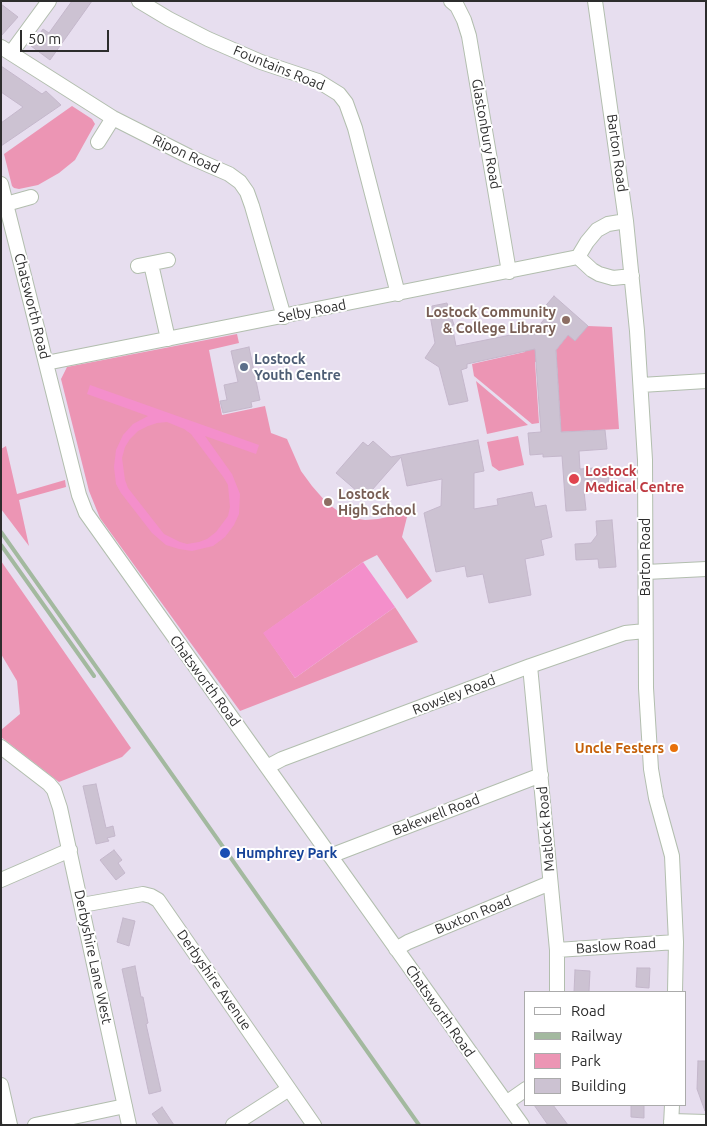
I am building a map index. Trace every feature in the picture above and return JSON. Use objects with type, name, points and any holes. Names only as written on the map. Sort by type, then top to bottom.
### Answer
[{"type":"street","points":[[6,50],[49,1]]},
{"type":"street","name":"Fountains Road","points":[[139,1],[169,19],[208,38],[261,62],[318,81],[339,94],[350,112],[355,128],[398,294]]},
{"type":"street","name":"Glastonbury Road","points":[[451,1],[457,6],[469,36],[509,272]]},
{"type":"street","name":"Barton Road","points":[[595,1],[626,221],[641,385],[645,460],[646,688],[651,769],[656,798],[672,856],[676,942],[675,991]]},
{"type":"street","name":"Ripon Road","points":[[6,50],[113,118],[190,157],[229,174],[240,182],[247,192],[252,206],[284,316]]},
{"type":"street","points":[[98,142],[113,118]]},
{"type":"street","name":"Chatsworth Road","points":[[1,184],[79,496],[86,513],[522,1125]]},
{"type":"street","points":[[6,204],[31,197]]},
{"type":"street","points":[[626,221],[608,224],[597,230],[578,257],[599,274],[613,278],[632,276]]},
{"type":"street","name":"Selby Road","points":[[46,363],[578,257]]},
{"type":"street","points":[[168,260],[144,265],[168,339]]},
{"type":"street","points":[[641,385],[706,381]]},
{"type":"street","points":[[646,572],[706,569]]},
{"type":"street","name":"Rowsley Road","points":[[267,767],[282,759],[530,666],[625,633],[645,631]]},
{"type":"street","name":"Matlock Road","points":[[530,666],[557,950],[557,991]]},
{"type":"street","name":"Derbyshire Lane West","points":[[1,748],[43,778],[54,790],[70,850],[129,1125]]},
{"type":"street","name":"Bakewell Road","points":[[330,856],[541,775]]},
{"type":"street","points":[[1,880],[70,850]]},
{"type":"street","name":"Buxton Road","points":[[396,949],[408,942],[550,883]]},
{"type":"street","name":"Derbyshire Avenue","points":[[82,905],[135,894],[151,896],[158,900],[314,1125]]},
{"type":"street","name":"Baslow Road","points":[[557,950],[676,942]]},
{"type":"street","points":[[1,1085],[10,1125]]},
{"type":"street","points":[[233,1125],[289,1089]]},
{"type":"street","points":[[506,1103],[524,1090]]},
{"type":"street","points":[[35,1125],[125,1106]]},
{"type":"street","points":[[672,1106],[671,1123],[706,1122]]},
{"type":"green space","points":[[72,106],[92,119],[95,124],[75,160],[59,173],[38,185],[19,189],[14,188],[4,154]]},
{"type":"green space","points":[[588,326],[612,327],[619,429],[561,432],[556,350],[568,335]]},
{"type":"green space","points":[[237,334],[239,343],[209,350],[222,415],[265,406],[271,433],[287,439],[301,471],[326,502],[339,512],[353,518],[365,520],[408,513],[402,537],[432,581],[407,599],[377,555],[363,562],[264,633],[295,678],[395,607],[418,642],[240,711],[100,518],[89,491],[61,379],[67,367]]},
{"type":"green space","points":[[530,345],[542,356],[543,361],[535,362],[539,423],[532,424],[474,376],[472,364],[525,352],[525,347]]},
{"type":"green space","points":[[476,381],[528,425],[487,434]]},
{"type":"green space","points":[[518,436],[524,465],[499,471],[492,466],[487,442]]},
{"type":"green space","points":[[6,446],[17,494],[65,480],[66,487],[19,500],[29,546],[1,509],[1,449]]},
{"type":"green space","points":[[1,561],[131,748],[122,757],[59,782],[1,737],[1,730],[20,714],[17,681],[1,654]]},
{"type":"shaded area","points":[[90,385],[259,445],[256,454],[205,436],[232,474],[240,494],[239,514],[225,537],[213,546],[192,551],[166,545],[152,533],[121,493],[116,484],[114,467],[116,450],[123,435],[133,424],[148,416],[87,394]],"holes":[[[167,422],[191,434],[224,478],[228,485],[230,507],[228,516],[216,532],[207,539],[187,544],[164,534],[128,488],[122,458],[125,447],[130,439],[138,431],[148,426]]]},
{"type":"shaded area","points":[[363,562],[395,607],[295,678],[263,633]]},
{"type":"building","points":[[72,1],[92,1],[50,60],[31,46],[43,29],[49,33]]},
{"type":"building","points":[[1,4],[18,17],[1,36]]},
{"type":"building","points":[[1,66],[42,94],[46,91],[61,105],[1,146],[1,123],[23,107],[1,92]]},
{"type":"building","points":[[554,296],[588,326],[575,341],[568,335],[556,350],[561,432],[605,430],[607,449],[579,451],[580,469],[608,467],[609,484],[595,485],[596,490],[584,491],[586,510],[566,511],[562,456],[543,457],[543,454],[530,455],[528,433],[541,432],[535,349],[467,364],[467,368],[461,370],[468,401],[449,405],[439,367],[425,358],[435,343],[430,315],[433,314],[432,306],[447,303],[454,325],[452,325],[456,346],[535,330],[547,316],[541,311]]},
{"type":"building","name":"Lostock Youth Centre","points":[[249,347],[260,400],[251,402],[252,407],[223,413],[220,401],[227,400],[224,385],[238,382],[231,351]]},
{"type":"building","points":[[478,440],[484,471],[474,473],[474,509],[498,505],[497,499],[532,492],[535,507],[546,505],[552,537],[541,540],[544,555],[525,559],[531,595],[489,603],[483,574],[467,577],[465,566],[436,572],[424,513],[441,506],[442,479],[407,486],[401,457],[365,498],[336,473],[363,442],[368,446],[373,441],[391,457]]},
{"type":"building","points":[[612,520],[616,567],[599,568],[598,559],[576,560],[575,544],[591,543],[597,535],[596,521]]},
{"type":"building","points":[[96,784],[106,828],[113,826],[115,836],[107,838],[109,841],[96,844],[83,786]]},
{"type":"building","points":[[114,850],[122,860],[118,863],[125,873],[116,880],[100,860]]},
{"type":"building","points":[[123,918],[135,921],[129,946],[117,942]]},
{"type":"building","points":[[135,966],[141,997],[143,997],[148,1023],[146,1024],[161,1091],[149,1094],[122,969]]},
{"type":"building","points":[[637,968],[650,968],[649,988],[636,987]]},
{"type":"building","points":[[575,970],[590,971],[589,991],[574,991]]},
{"type":"building","points":[[698,1061],[706,1061],[705,1111],[697,1089]]},
{"type":"building","points":[[535,1106],[554,1106],[568,1125],[548,1125]]},
{"type":"building","points":[[631,1106],[644,1106],[644,1118],[631,1117]]},
{"type":"building","points":[[162,1107],[174,1125],[160,1125],[152,1114]]},
{"type":"railway","points":[[1,532],[419,1125]]},
{"type":"railway","points":[[1,545],[94,676]]},
{"type":"place","name":"Lostock Community & College Library","points":[[566,320]]},
{"type":"place","name":"Lostock Youth Centre","points":[[244,367]]},
{"type":"place","name":"Lostock Medical Centre","points":[[574,479]]},
{"type":"place","name":"Lostock High School","points":[[328,502]]},
{"type":"place","name":"Uncle Festers","points":[[674,748]]},
{"type":"place","name":"Humphrey Park","points":[[225,853]]}]
